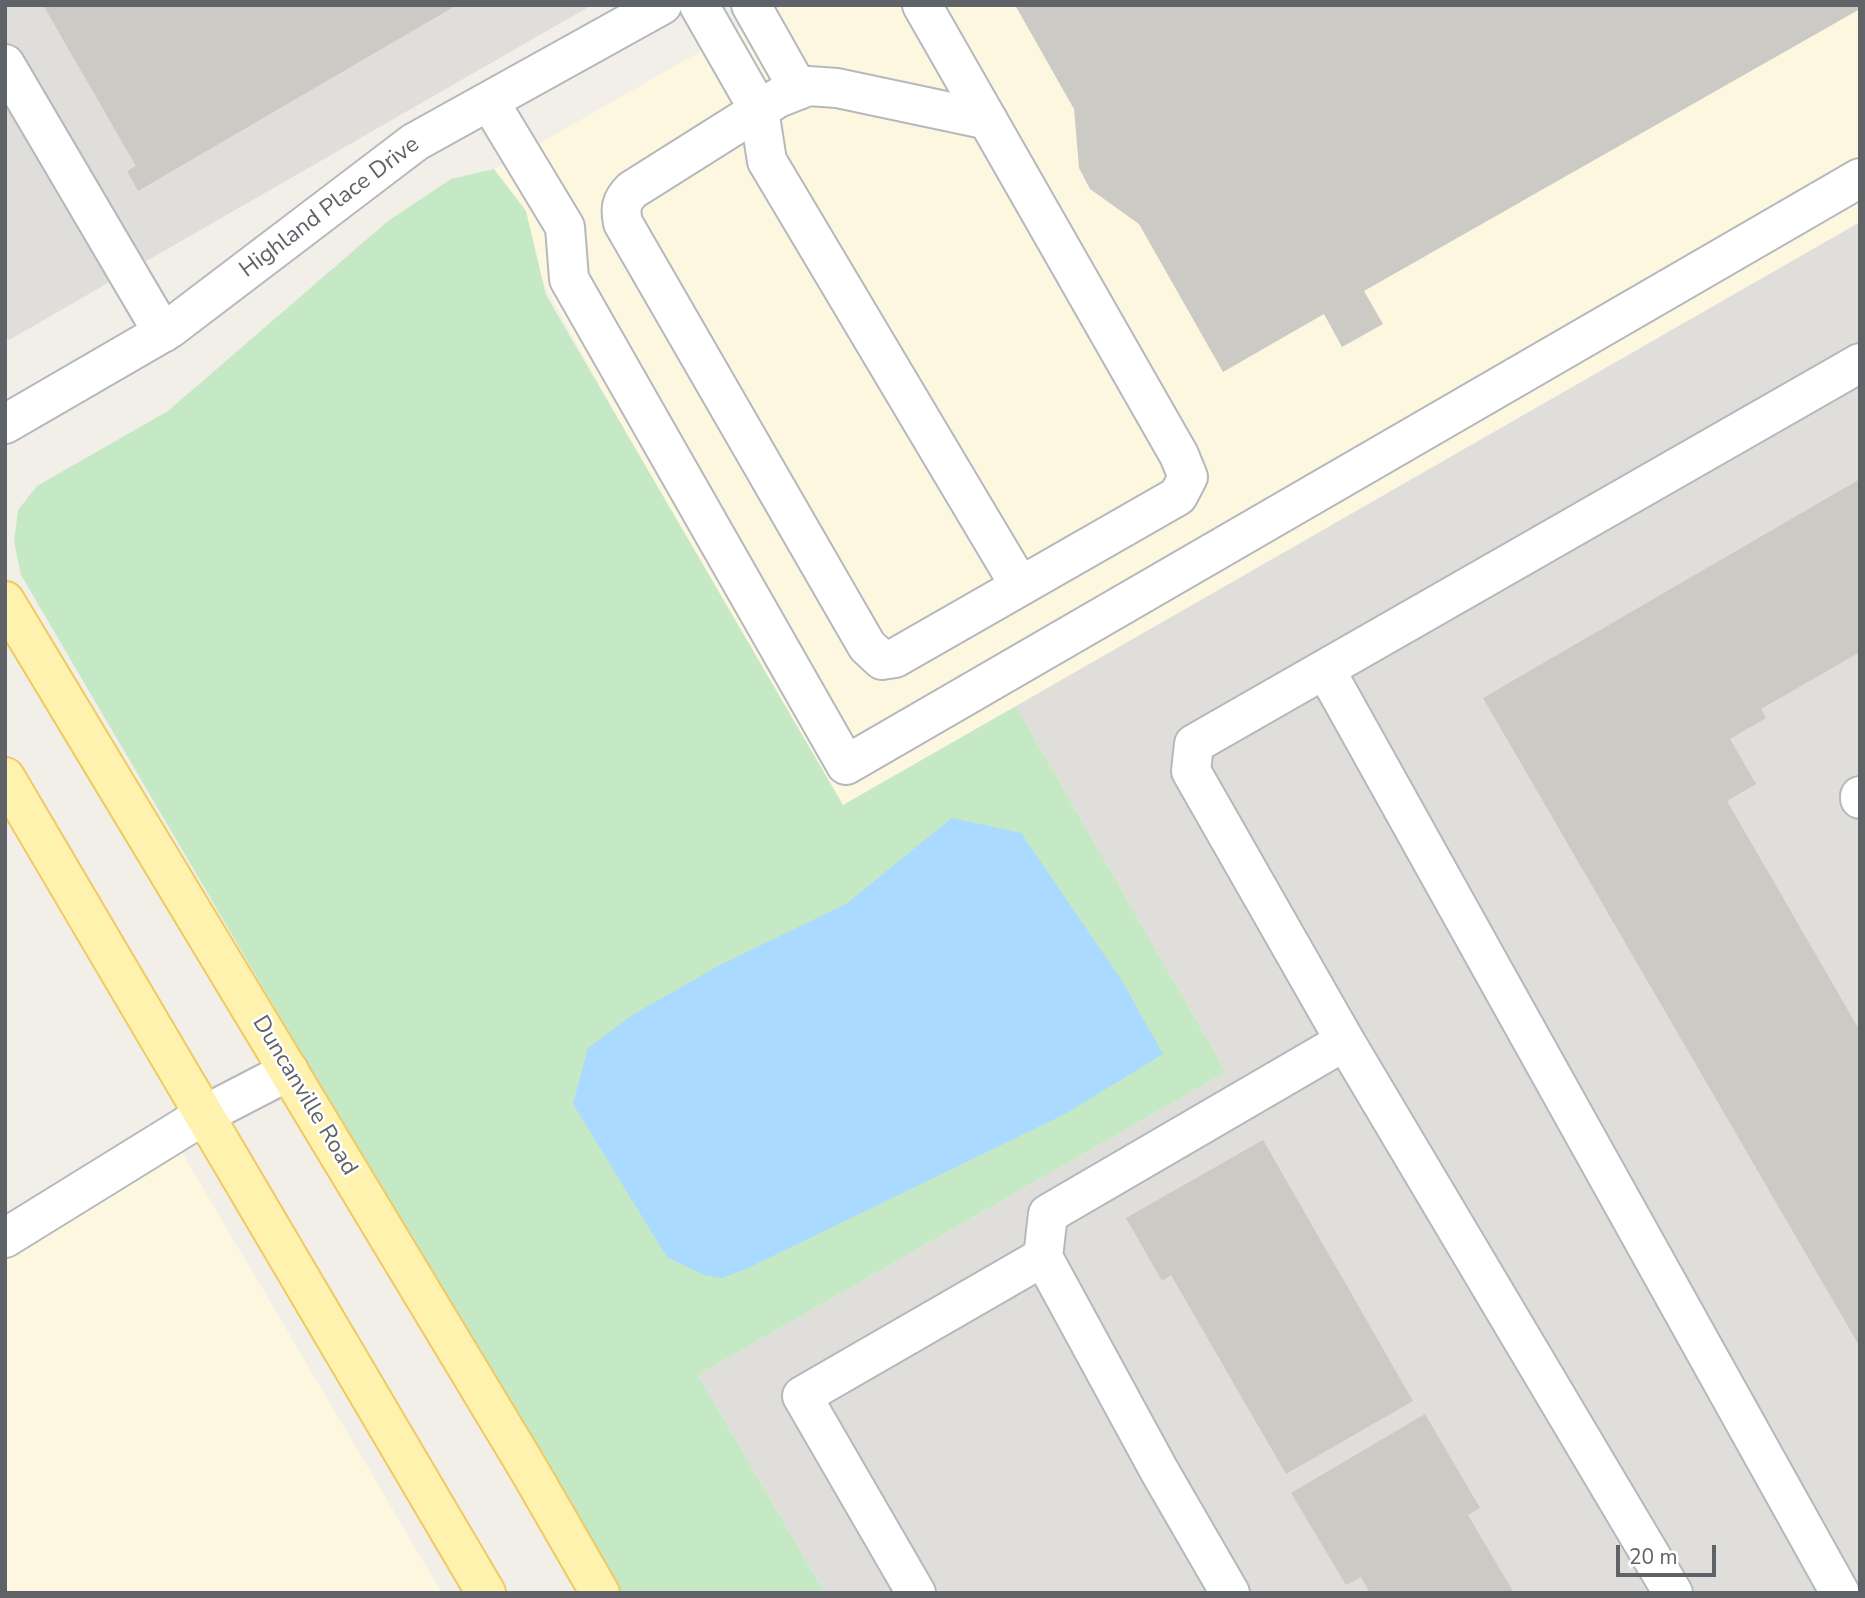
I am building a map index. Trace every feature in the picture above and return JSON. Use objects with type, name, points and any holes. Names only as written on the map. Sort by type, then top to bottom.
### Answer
[{"type":"main road","name":"Duncanville Road","points":[[5,601],[600,1593]]},
{"type":"main road","points":[[5,777],[486,1593]]},
{"type":"street","name":"Highland Place Drive","points":[[5,424],[163,332],[415,142],[662,5]]},
{"type":"street","points":[[699,5],[759,110],[767,161],[1020,586]]},
{"type":"street","points":[[751,5],[799,90]]},
{"type":"street","points":[[922,5],[988,120],[1178,455],[1188,477],[1178,496],[895,658],[882,660],[867,646],[623,223],[621,209],[624,198],[632,190],[759,110],[808,86],[837,88],[988,120]]},
{"type":"street","points":[[5,64],[163,332]]},
{"type":"street","points":[[489,101],[565,227],[569,279],[846,765],[1860,178]]},
{"type":"street","points":[[1673,1593],[1345,1041],[1191,771],[1194,744],[1860,363]]},
{"type":"street","points":[[1325,669],[1840,1593]]},
{"type":"street","points":[[1230,1593],[1160,1472],[1043,1257],[1048,1214],[1345,1041]]},
{"type":"street","points":[[6,1239],[204,1115],[289,1071]]},
{"type":"street","points":[[916,1593],[802,1396],[1043,1257]]},
{"type":"shaded area","points":[[5,5],[592,5],[9,340],[5,335]]},
{"type":"shaded area","points":[[782,5],[1860,5],[1860,1593],[625,1593],[834,811],[484,175]]},
{"type":"shaded area","points":[[1860,222],[1860,1593],[825,1593],[698,1375],[1226,1072],[1016,706]]},
{"type":"shaded area","points":[[177,1144],[442,1593],[5,1593],[5,1244]]},
{"type":"green space","points":[[494,169],[526,211],[546,295],[843,805],[1016,706],[1226,1072],[698,1375],[825,1593],[618,1593],[21,575],[14,542],[18,510],[37,486],[168,411],[388,221],[451,179]]},
{"type":"water","points":[[952,818],[1021,833],[1122,981],[1163,1054],[1065,1114],[746,1269],[722,1278],[704,1275],[667,1257],[573,1104],[588,1048],[634,1014],[720,965],[846,904]]},
{"type":"building","points":[[43,5],[457,5],[138,191],[127,171],[136,166]]},
{"type":"building","points":[[1015,5],[1860,5],[1860,9],[1364,291],[1383,324],[1342,347],[1324,314],[1223,372],[1139,224],[1090,189],[1079,168],[1074,109]]},
{"type":"building","points":[[1860,479],[1860,652],[1761,709],[1766,718],[1730,739],[1756,784],[1727,801],[1860,1031],[1860,1347],[1483,698]]},
{"type":"building","points":[[1263,1140],[1413,1401],[1286,1474],[1171,1275],[1162,1281],[1126,1218]]},
{"type":"building","points":[[1425,1414],[1480,1508],[1468,1515],[1514,1593],[1370,1593],[1361,1577],[1346,1585],[1291,1493]]}]
